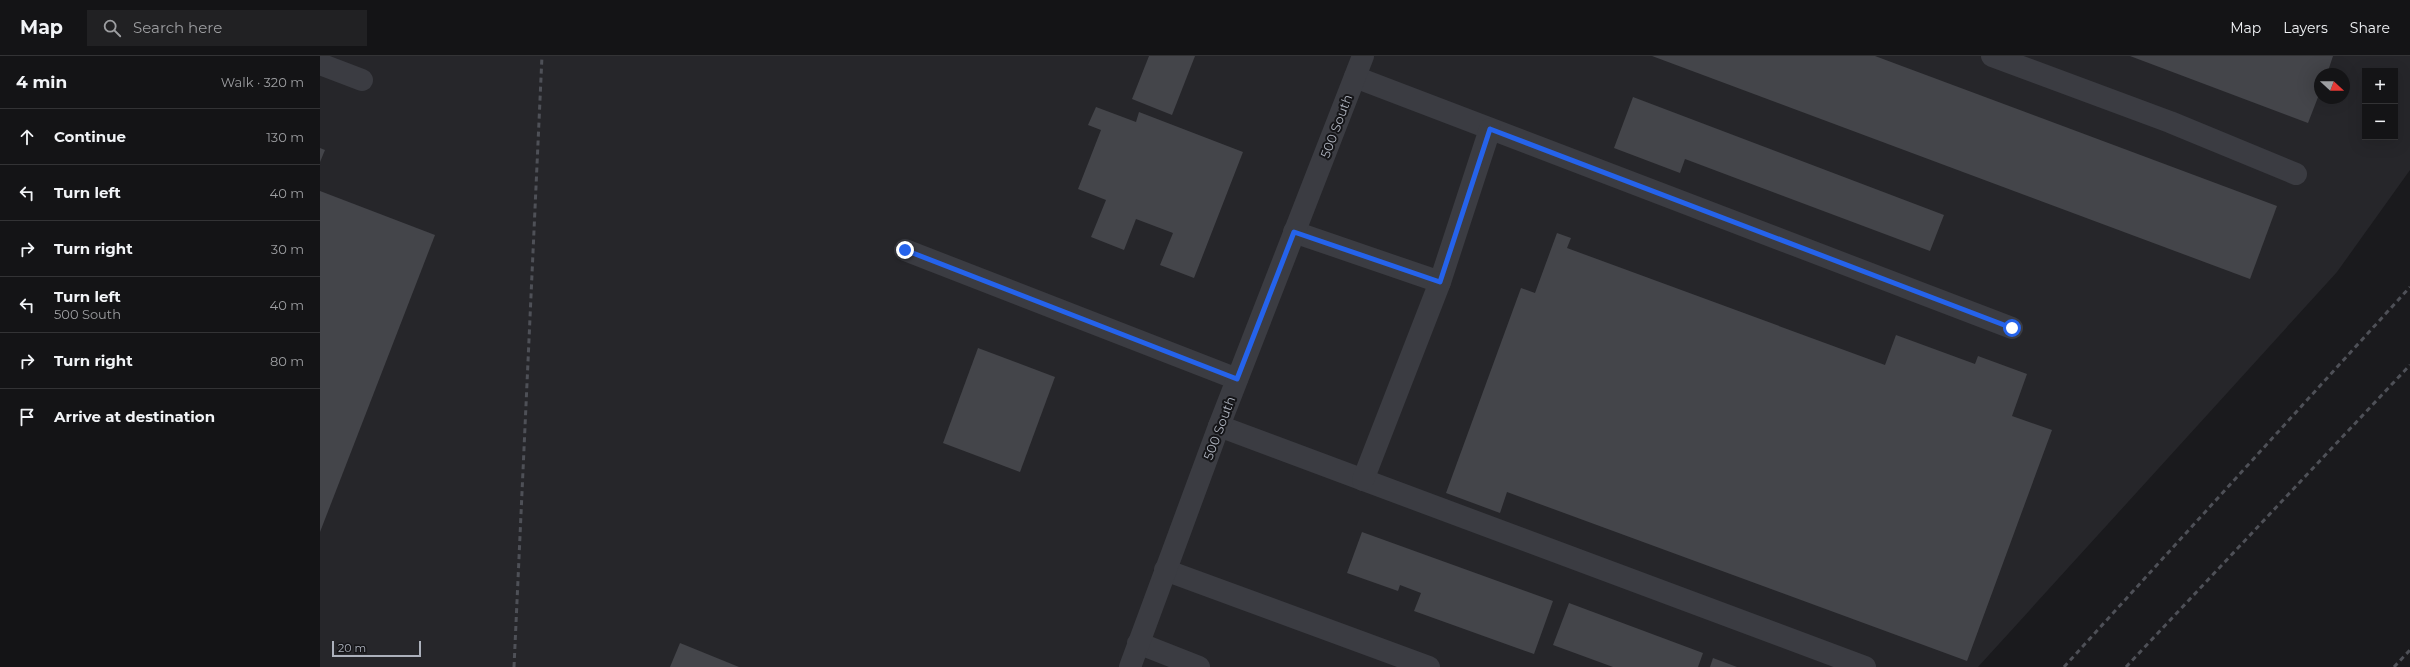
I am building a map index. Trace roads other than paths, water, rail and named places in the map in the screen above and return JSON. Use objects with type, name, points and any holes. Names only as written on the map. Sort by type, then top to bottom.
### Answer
[{"type":"street","name":"500 South","points":[[1130,667],[1219,426],[1363,56]]},
{"type":"street","points":[[1992,56],[2170,122],[2296,174]]},
{"type":"street","points":[[320,64],[362,80]]},
{"type":"street","points":[[1355,77],[2012,328]]},
{"type":"street","points":[[1363,480],[1440,282],[1490,129]]},
{"type":"street","points":[[1294,232],[1440,282]]},
{"type":"street","points":[[905,250],[1237,379]]},
{"type":"street","points":[[1219,426],[1865,667]]},
{"type":"street","points":[[1165,570],[1429,667]]},
{"type":"street","points":[[1138,643],[1199,667]]},
{"type":"railway","points":[[514,667],[542,56]]},
{"type":"railway","points":[[2064,667],[2410,287]]},
{"type":"railway","points":[[2126,667],[2410,365]]},
{"type":"railway","points":[[2394,667],[2410,650]]}]
